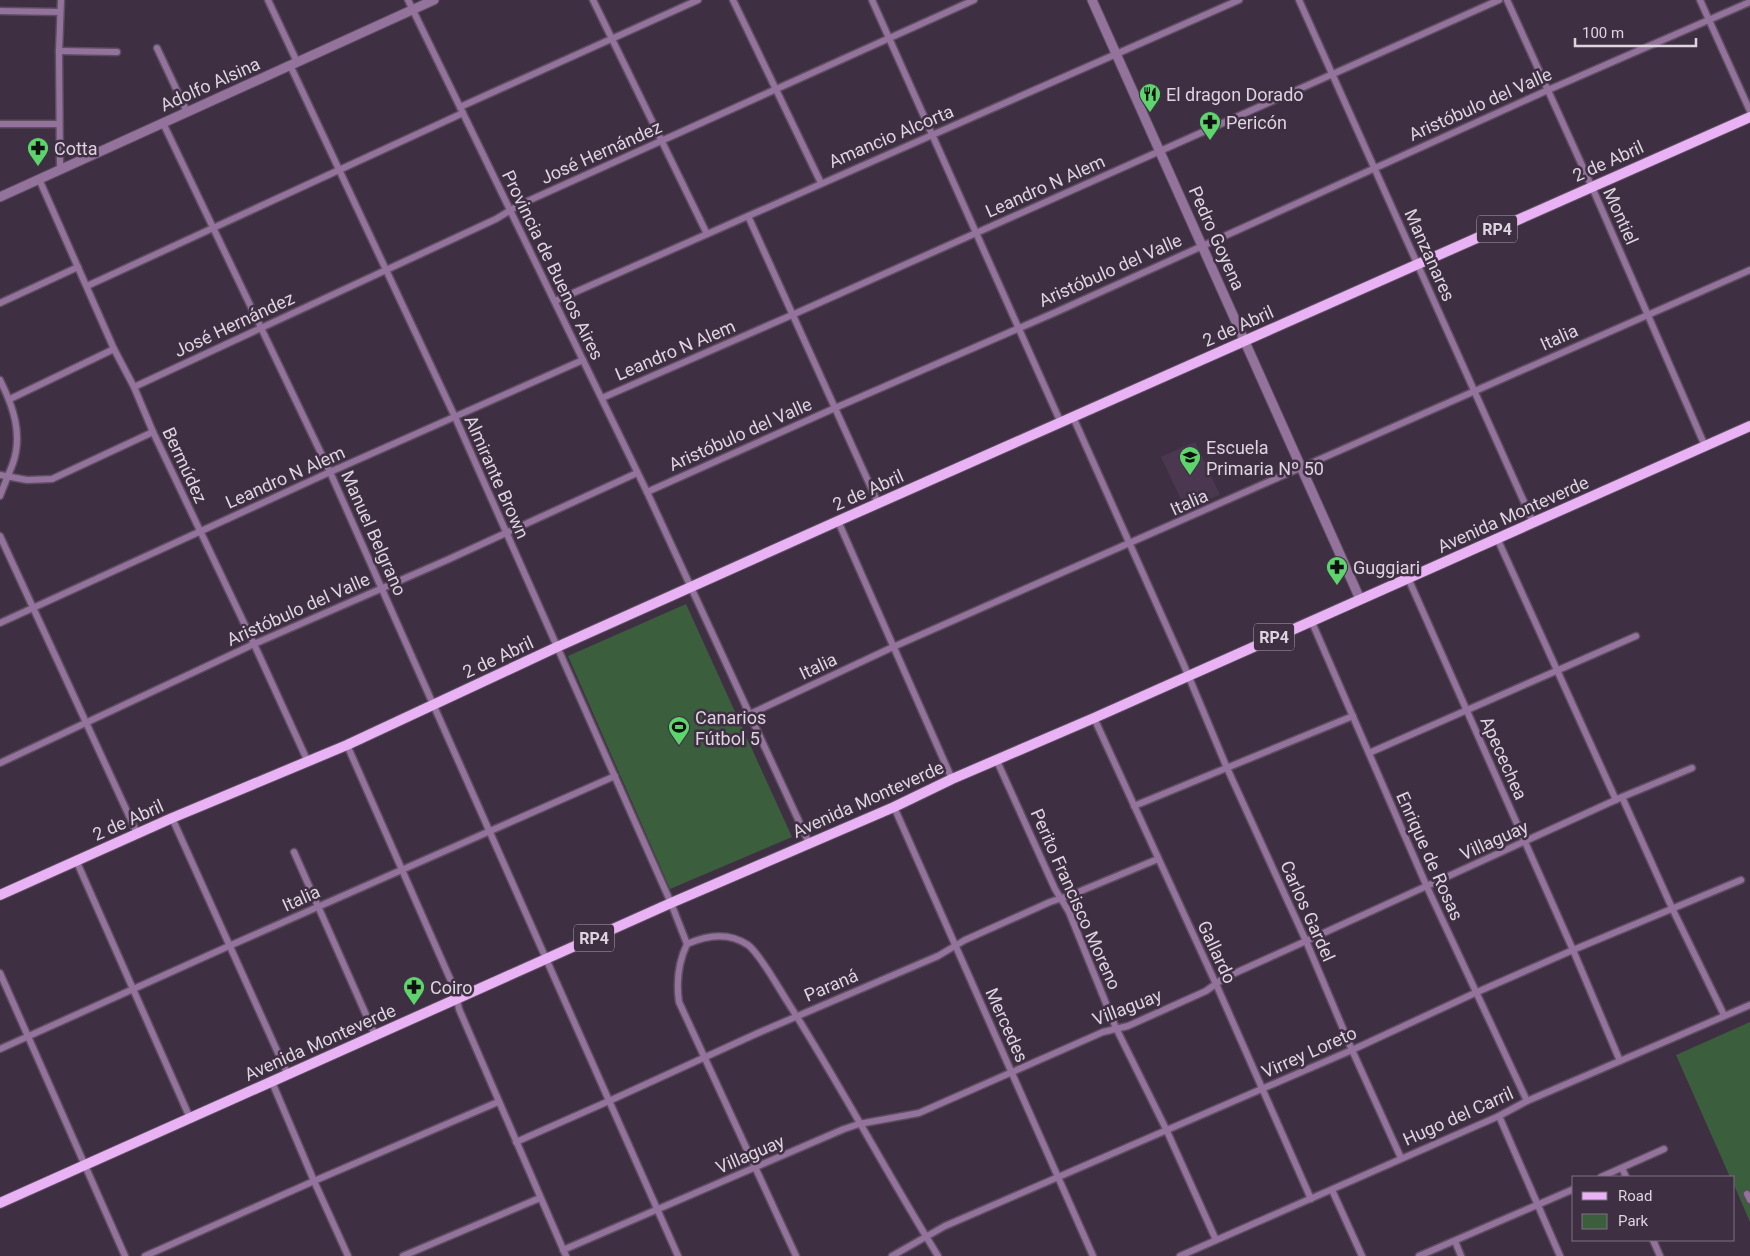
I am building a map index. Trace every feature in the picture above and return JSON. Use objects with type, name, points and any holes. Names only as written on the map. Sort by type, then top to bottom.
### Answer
[{"type":"main road","name":"2 de Abril","points":[[0,895],[172,818],[347,745],[557,647],[878,503],[1750,117]]},
{"type":"main road","name":"Avenida Monteverde","points":[[0,1203],[671,903],[894,807],[952,779],[997,761],[1750,426]]},
{"type":"street","points":[[60,169],[59,51],[61,0]]},
{"type":"street","name":"Almirante Brown","points":[[268,0],[339,170],[455,417],[671,903],[687,944]]},
{"type":"street","name":"Provincia de Buenos Aires","points":[[408,0],[637,473],[648,492],[809,843]]},
{"type":"street","name":"Adolfo Alsina","points":[[0,197],[434,0]]},
{"type":"street","points":[[593,0],[707,234]]},
{"type":"street","points":[[87,286],[339,170],[461,110],[698,0]]},
{"type":"street","points":[[733,0],[821,183]]},
{"type":"street","points":[[872,0],[1061,423]]},
{"type":"street","name":"José Hernández","points":[[134,387],[496,220],[510,210],[974,0]]},
{"type":"street","name":"Pedro Goyena","points":[[1092,0],[1360,599]]},
{"type":"street","name":"Amancio Alcorta","points":[[555,301],[1239,0]]},
{"type":"street","name":"Manzanares","points":[[1299,0],[1533,522]]},
{"type":"street","name":"Leandro N Alem","points":[[602,398],[1161,152],[1499,0]]},
{"type":"street","name":"Montiel","points":[[1507,0],[1705,446]]},
{"type":"street","points":[[1700,0],[1750,111]]},
{"type":"street","name":"Aristóbulo del Valle","points":[[648,492],[1548,90],[1750,2]]},
{"type":"street","points":[[0,11],[60,12]]},
{"type":"street","points":[[157,48],[187,112]]},
{"type":"street","points":[[59,51],[117,52]]},
{"type":"street","name":"Manuel Belgrano","points":[[163,123],[330,472],[678,1256]]},
{"type":"street","points":[[0,124],[59,124]]},
{"type":"street","name":"Bermúdez","points":[[39,179],[114,349],[134,387],[153,432],[308,762]]},
{"type":"street","points":[[748,216],[878,503]]},
{"type":"street","points":[[0,304],[78,267]]},
{"type":"street","name":"Italia","points":[[750,714],[893,647],[1750,270]]},
{"type":"street","points":[[10,399],[114,349]]},
{"type":"street","name":"Leandro N Alem","points":[[0,623],[330,472],[583,360]]},
{"type":"street","points":[[0,380],[10,399],[15,418],[17,440],[13,463],[0,496]]},
{"type":"street","name":"Carlos Gardel","points":[[1074,417],[1227,768],[1306,941],[1352,1050],[1401,1158]]},
{"type":"street","points":[[0,475],[27,480],[52,479],[153,432]]},
{"type":"street","name":"Aristóbulo del Valle","points":[[0,763],[254,644],[637,473]]},
{"type":"street","points":[[838,521],[952,779]]},
{"type":"street","points":[[0,536],[137,834]]},
{"type":"street","points":[[1497,538],[1556,670],[1724,1015]]},
{"type":"street","name":"Apecechea","points":[[1408,578],[1573,950],[1620,1061]]},
{"type":"street","name":"Enrique de Rosas","points":[[1311,620],[1427,887],[1527,1101]]},
{"type":"street","points":[[1369,753],[1636,636]]},
{"type":"street","points":[[1134,806],[1353,716]]},
{"type":"street","name":"Gallardo","points":[[1094,718],[1216,984],[1311,1199]]},
{"type":"street","points":[[347,745],[455,990],[459,1009],[565,1253]]},
{"type":"street","name":"Perito Francisco Moreno","points":[[997,761],[1055,889],[1069,912],[1116,1028],[1166,1129],[1216,1240]]},
{"type":"street","name":"Villaguay","points":[[565,1253],[657,1210],[859,1124],[918,1113],[1103,1032],[1128,1026],[1206,991],[1224,978],[1619,799],[1692,768]]},
{"type":"street","name":"Italia","points":[[0,1048],[615,776]]},
{"type":"street","name":"Mercedes","points":[[894,807],[1093,1256]]},
{"type":"street","points":[[172,818],[288,1074]]},
{"type":"street","points":[[294,852],[317,908],[375,1035]]},
{"type":"street","name":"Paraná","points":[[516,1142],[609,1102],[796,1016],[938,956],[956,945],[1041,906],[1158,859]]},
{"type":"street","points":[[76,860],[190,1118]]},
{"type":"street","name":"Virrey Loreto","points":[[892,1256],[945,1226],[1352,1050],[1573,950],[1741,880]]},
{"type":"street","points":[[796,1256],[680,1002],[677,988],[678,971],[682,955],[687,944],[703,937],[721,936],[737,939],[748,945],[758,954],[938,1256]]},
{"type":"street","points":[[0,974],[125,1256]]},
{"type":"street","name":"Hugo del Carril","points":[[1180,1256],[1498,1116],[1527,1101],[1750,1005]]},
{"type":"street","points":[[272,1082],[348,1256]]},
{"type":"street","points":[[145,1256],[498,1102]]},
{"type":"street","points":[[1498,1116],[1560,1256]]},
{"type":"street","points":[[1603,1176],[1664,1149]]},
{"type":"street","points":[[1622,1168],[1626,1176]]},
{"type":"street","points":[[1332,1190],[1362,1256]]},
{"type":"street","points":[[1419,1256],[1572,1190]]},
{"type":"street","points":[[403,1256],[540,1198]]},
{"type":"street","points":[[1455,1241],[1461,1256]]},
{"type":"street","points":[[1653,1241],[1660,1256]]},
{"type":"shaded area","name":"Escuela Primaria Nº 50","points":[[1195,442],[1220,495],[1185,508],[1161,457]]},
{"type":"green space","name":"Canarios Fútbol 5","points":[[686,604],[792,837],[670,889],[568,656]]},
{"type":"green space","points":[[1750,1022],[1750,1222],[1735,1187],[1735,1176],[1730,1176],[1676,1055]]},
{"type":"place","name":"El dragon Dorado","points":[[1150,113]]},
{"type":"place","name":"Pericón","points":[[1210,141]]},
{"type":"place","name":"Cotta","points":[[38,167]]},
{"type":"place","name":"Escuela Primaria Nº 50","points":[[1190,476]]},
{"type":"place","name":"Guggiari","points":[[1337,586]]},
{"type":"place","name":"Canarios Fútbol 5","points":[[679,746]]},
{"type":"place","name":"Coiro","points":[[414,1006]]}]
